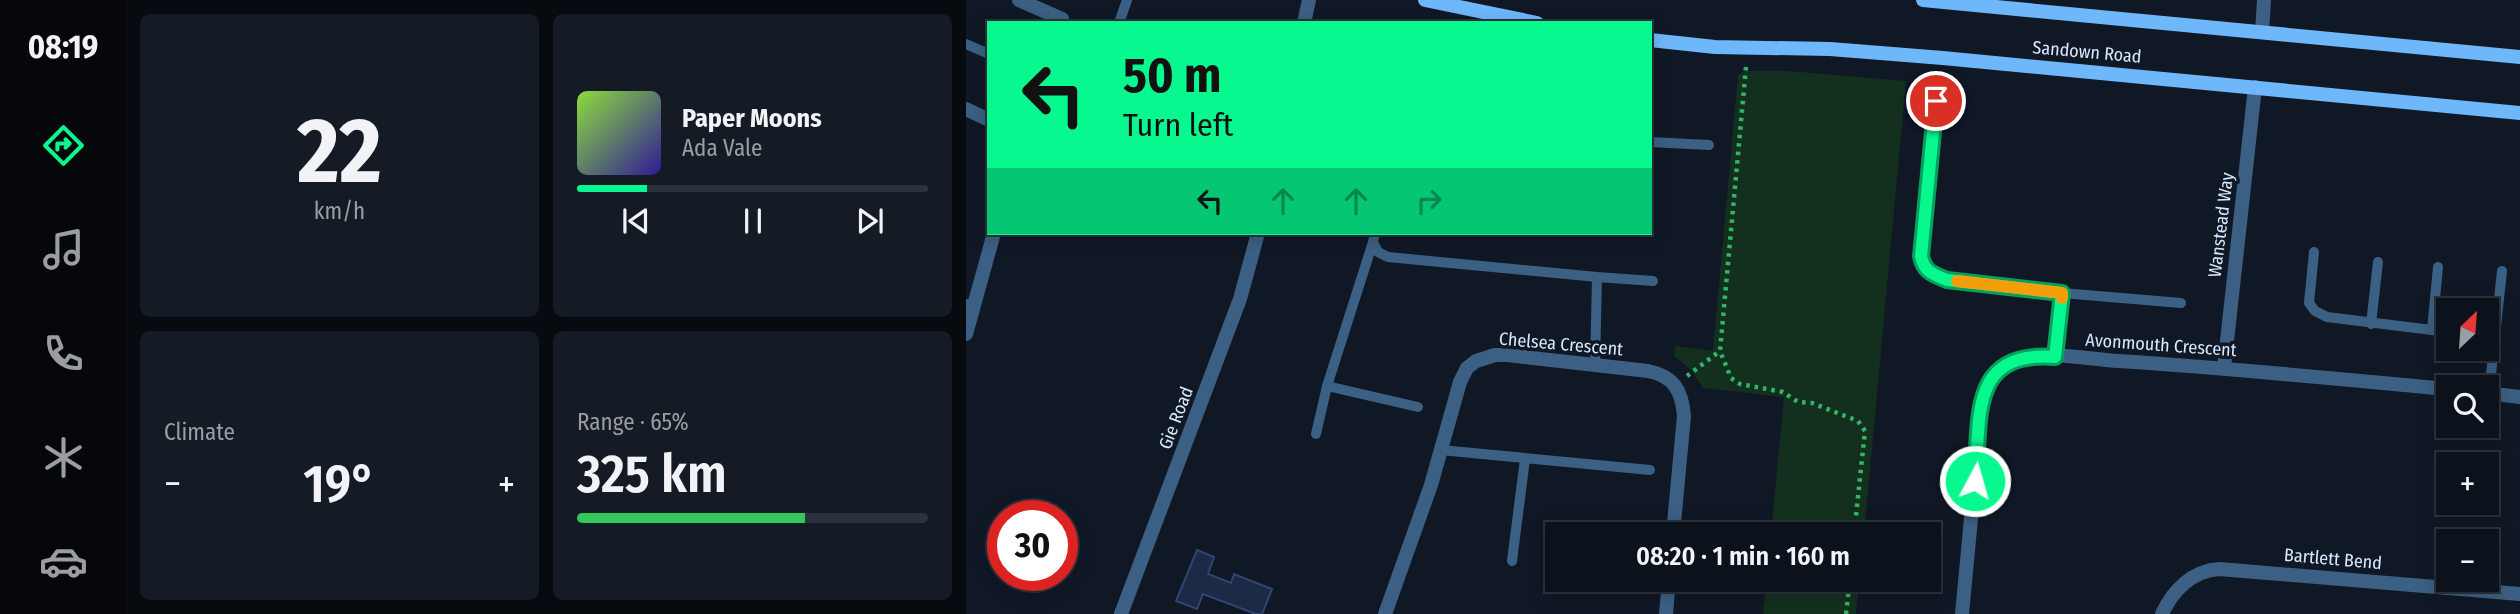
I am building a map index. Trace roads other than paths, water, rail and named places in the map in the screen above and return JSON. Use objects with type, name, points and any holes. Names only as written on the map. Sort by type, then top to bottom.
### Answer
[{"type":"main road","points":[[1425,0],[1527,21]]},
{"type":"main road","name":"Sandown Road","points":[[1923,0],[2520,57]]},
{"type":"main road","name":"Sandown Road","points":[[1652,40],[1715,47],[1830,49],[1931,57],[2520,113]]},
{"type":"street","points":[[1019,0],[1062,19]]},
{"type":"street","points":[[1304,21],[1309,0]]},
{"type":"street","points":[[2262,32],[2264,0]]},
{"type":"street","name":"Wanstead Way","points":[[2224,368],[2255,87]]},
{"type":"street","points":[[966,109],[987,119]]},
{"type":"street","points":[[966,334],[970,307],[993,235]]},
{"type":"street","name":"Gie Road","points":[[1121,614],[1240,299],[1257,235]]},
{"type":"street","name":"Chelsea Crescent","points":[[1384,614],[1441,450],[1460,382],[1467,369],[1476,361],[1495,355],[1507,355],[1595,365],[1652,372],[1663,375],[1676,385],[1682,399],[1684,416],[1674,522]]},
{"type":"street","name":"Avonmouth Crescent","points":[[1962,614],[1982,402],[1996,371],[2012,361],[2032,356],[2055,357],[2224,368],[2436,388]]},
{"type":"street","points":[[2499,394],[2520,397]]},
{"type":"street","name":"Bartlett Bend","points":[[2162,614],[2179,587],[2187,580],[2208,570],[2219,569],[2520,594]]},
{"type":"street","points":[[1666,614],[1668,592]]},
{"type":"lane","points":[[1120,21],[1128,0]]},
{"type":"lane","points":[[966,44],[987,53]]},
{"type":"lane","points":[[1936,101],[1921,256],[1923,266],[1929,273],[1947,280],[2181,303]]},
{"type":"lane","points":[[1652,142],[1709,145]]},
{"type":"lane","points":[[1374,237],[1378,252],[1388,257],[1653,281]]},
{"type":"lane","points":[[1316,434],[1327,386],[1374,237]]},
{"type":"lane","points":[[2314,251],[2309,303],[2315,311],[2327,317],[2436,330]]},
{"type":"lane","points":[[2371,324],[2378,262]]},
{"type":"lane","points":[[2432,330],[2438,267]]},
{"type":"lane","points":[[2497,298],[2502,271]]},
{"type":"lane","points":[[1595,365],[1597,277]]},
{"type":"lane","points":[[2055,357],[2062,293]]},
{"type":"lane","points":[[1327,386],[1418,407]]},
{"type":"lane","points":[[1441,450],[1650,470]]},
{"type":"lane","points":[[1512,561],[1525,459]]}]
